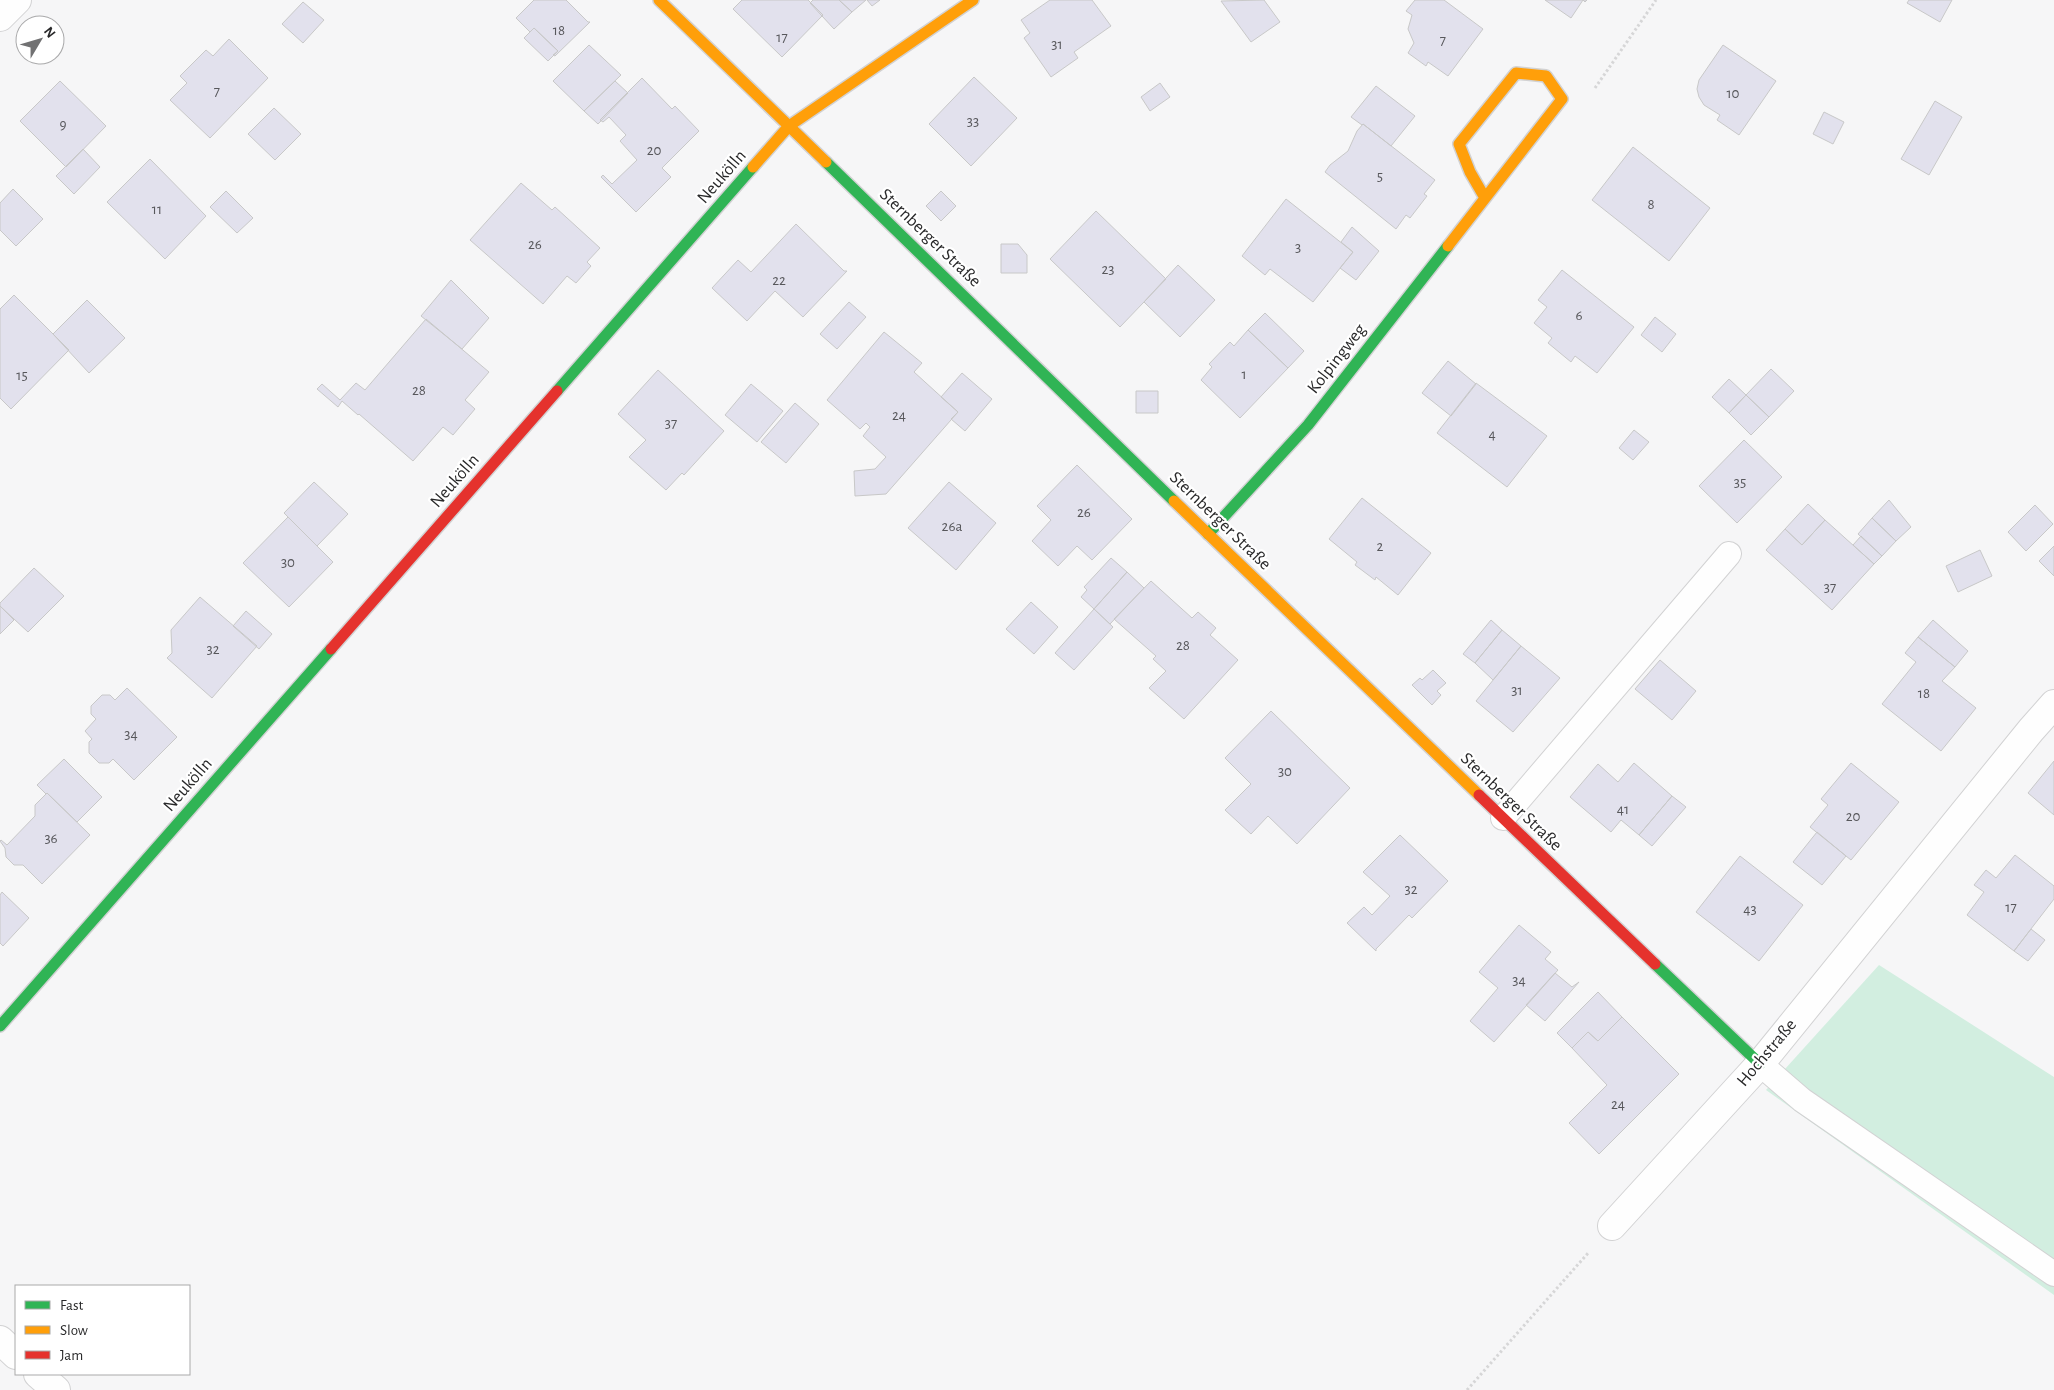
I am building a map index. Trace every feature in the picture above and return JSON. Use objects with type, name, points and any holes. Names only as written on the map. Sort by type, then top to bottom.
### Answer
[{"type":"street","points":[[0,18],[17,0]]},
{"type":"street","name":"Sternberger Straße","points":[[659,0],[1208,534],[1760,1064]]},
{"type":"street","name":"Neukölln","points":[[0,1026],[789,126],[973,0]]},
{"type":"street","points":[[1485,198],[1470,172],[1459,144],[1516,73],[1546,76],[1562,99]]},
{"type":"street","name":"Kolpingweg","points":[[1208,534],[1308,425],[1562,99]]},
{"type":"street","name":"Hochstraße","points":[[1612,1226],[1760,1064],[2054,704]]},
{"type":"street","points":[[0,1340],[15,1354]]},
{"type":"street","points":[[39,1375],[56,1390]]},
{"type":"lane","points":[[1503,818],[1729,554]]},
{"type":"lane","points":[[1760,1064],[1802,1100],[2054,1274]]},
{"type":"path","points":[[1562,99],[1594,88],[1656,0]]},
{"type":"path","points":[[1467,1390],[1612,1226]]},
{"type":"green space","points":[[1879,965],[2054,1077],[2054,1295],[1766,1090]]},
{"type":"building","points":[[534,0],[566,0],[590,22],[555,56],[553,55],[558,51],[534,28],[530,32],[516,18]]},
{"type":"building","points":[[742,0],[808,0],[823,15],[782,57],[733,9]]},
{"type":"building","points":[[813,0],[839,0],[852,12],[834,29],[810,3]]},
{"type":"building","points":[[839,0],[866,0],[852,12]]},
{"type":"building","points":[[867,0],[880,0],[872,6]]},
{"type":"building","points":[[1050,0],[1092,0],[1111,26],[1074,52],[1078,58],[1051,77],[1024,38],[1030,33],[1021,20]]},
{"type":"building","points":[[1264,0],[1280,22],[1251,42],[1221,1]]},
{"type":"building","points":[[1415,0],[1444,0],[1483,29],[1448,76],[1428,62],[1426,66],[1408,53],[1414,43],[1408,29],[1412,15],[1406,11]]},
{"type":"building","points":[[1545,0],[1583,0],[1571,18]]},
{"type":"building","points":[[1909,0],[1952,0],[1940,22],[1907,3]]},
{"type":"building","points":[[303,2],[324,20],[303,43],[282,24]]},
{"type":"building","points":[[534,28],[558,51],[548,61],[524,38]]},
{"type":"building","points":[[229,39],[268,78],[210,138],[170,100],[187,83],[180,76],[206,50],[213,56]]},
{"type":"building","points":[[589,45],[621,75],[584,111],[553,81]]},
{"type":"building","points":[[1723,45],[1776,81],[1739,135],[1717,120],[1720,115],[1704,105],[1697,89],[1699,80]]},
{"type":"building","points":[[974,77],[1017,118],[971,166],[929,124]]},
{"type":"building","points":[[642,78],[672,109],[675,106],[699,131],[662,168],[671,177],[636,212],[601,177],[603,175],[612,184],[637,160],[620,141],[626,135],[609,117],[603,122],[600,120]]},
{"type":"building","points":[[60,81],[106,126],[66,167],[20,121]]},
{"type":"building","points":[[615,81],[628,93],[598,124],[584,111]]},
{"type":"building","points":[[1160,83],[1170,97],[1150,111],[1141,97]]},
{"type":"building","points":[[1376,86],[1415,116],[1391,146],[1351,117]]},
{"type":"building","points":[[1935,101],[1962,117],[1929,175],[1901,159]]},
{"type":"building","points":[[274,108],[301,134],[275,160],[248,134]]},
{"type":"building","points":[[1824,112],[1844,122],[1833,144],[1813,134]]},
{"type":"building","points":[[1363,124],[1435,180],[1424,194],[1427,196],[1410,218],[1406,215],[1396,229],[1325,172],[1330,165],[1348,151],[1357,131]]},
{"type":"building","points":[[1633,147],[1710,208],[1669,261],[1592,200]]},
{"type":"building","points":[[83,149],[100,167],[74,194],[56,176]]},
{"type":"building","points":[[150,159],[206,216],[165,259],[107,202]]},
{"type":"building","points":[[521,183],[552,210],[555,207],[600,248],[587,262],[591,266],[576,283],[567,276],[543,304],[470,240]]},
{"type":"building","points":[[13,189],[43,219],[16,246],[0,230],[0,203]]},
{"type":"building","points":[[226,191],[253,218],[237,233],[210,207]]},
{"type":"building","points":[[941,191],[956,206],[941,221],[926,206]]},
{"type":"building","points":[[1286,199],[1353,252],[1313,302],[1270,269],[1265,275],[1242,256]]},
{"type":"building","points":[[1096,211],[1166,279],[1120,327],[1050,259]]},
{"type":"building","points":[[796,224],[844,271],[847,271],[803,317],[775,291],[747,321],[712,288],[738,260],[751,272]]},
{"type":"building","points":[[1352,227],[1379,251],[1356,280],[1340,268],[1353,252],[1341,242]]},
{"type":"building","points":[[1001,244],[1018,244],[1027,255],[1027,273],[1001,273]]},
{"type":"building","points":[[1178,265],[1215,300],[1180,337],[1144,302]]},
{"type":"building","points":[[1562,270],[1634,327],[1597,373],[1575,356],[1571,362],[1548,343],[1552,338],[1534,323],[1547,307],[1538,300]]},
{"type":"building","points":[[451,280],[489,318],[462,349],[421,316]]},
{"type":"building","points":[[14,295],[69,350],[11,409],[0,398],[0,309]]},
{"type":"building","points":[[87,300],[125,338],[89,373],[53,334]]},
{"type":"building","points":[[849,302],[866,317],[837,349],[820,334]]},
{"type":"building","points":[[1265,313],[1304,351],[1288,368],[1248,330]]},
{"type":"building","points":[[1655,317],[1676,334],[1662,352],[1641,335]]},
{"type":"building","points":[[426,319],[489,372],[465,400],[475,409],[453,435],[443,427],[413,461],[342,401],[338,407],[317,389],[322,384],[340,400],[356,383],[365,390]]},
{"type":"building","points":[[1248,330],[1288,368],[1240,418],[1201,380],[1212,367],[1209,364],[1230,342],[1234,346]]},
{"type":"building","points":[[884,332],[922,363],[914,372],[958,412],[886,494],[855,496],[854,471],[875,469],[886,457],[863,436],[870,427],[866,423],[860,429],[827,400]]},
{"type":"building","points":[[1448,361],[1476,384],[1451,416],[1422,393]]},
{"type":"building","points":[[1771,369],[1794,391],[1769,417],[1746,395]]},
{"type":"building","points":[[658,370],[724,431],[684,475],[682,473],[666,490],[629,457],[646,440],[618,414]]},
{"type":"building","points":[[962,373],[992,399],[965,431],[951,419],[958,412],[941,397]]},
{"type":"building","points":[[1729,379],[1746,395],[1729,413],[1712,397]]},
{"type":"building","points":[[1476,383],[1547,436],[1507,487],[1437,433]]},
{"type":"building","points":[[751,384],[783,411],[757,442],[725,415]]},
{"type":"building","points":[[1136,391],[1158,391],[1158,413],[1136,413]]},
{"type":"building","points":[[1746,395],[1769,417],[1751,435],[1729,413]]},
{"type":"building","points":[[795,403],[819,424],[786,463],[761,442]]},
{"type":"building","points":[[1634,430],[1649,442],[1633,460],[1619,448]]},
{"type":"building","points":[[1744,440],[1782,477],[1737,523],[1699,486]]},
{"type":"building","points":[[1077,465],[1132,519],[1092,560],[1077,546],[1058,566],[1032,541],[1051,520],[1037,506]]},
{"type":"building","points":[[314,482],[348,514],[317,546],[284,513]]},
{"type":"building","points":[[949,482],[996,523],[956,570],[908,528]]},
{"type":"building","points":[[1362,498],[1431,553],[1398,595],[1376,577],[1375,580],[1355,565],[1357,562],[1329,539]]},
{"type":"building","points":[[1889,500],[1911,527],[1896,541],[1872,518]]},
{"type":"building","points":[[1808,504],[1825,520],[1802,545],[1785,529]]},
{"type":"building","points":[[2035,505],[2053,524],[2026,551],[2008,532]]},
{"type":"building","points":[[288,517],[333,562],[289,607],[243,563]]},
{"type":"building","points":[[1872,518],[1896,541],[1882,556],[1858,534]]},
{"type":"building","points":[[1825,520],[1874,564],[1832,610],[1766,550],[1785,529],[1802,545]]},
{"type":"building","points":[[1861,536],[1882,556],[1874,564],[1853,545]]},
{"type":"building","points":[[2054,546],[2054,576],[2039,561]]},
{"type":"building","points":[[1980,550],[1992,576],[1958,592],[1946,566]]},
{"type":"building","points":[[1111,558],[1127,572],[1094,609],[1081,597],[1087,590],[1084,587]]},
{"type":"building","points":[[34,568],[64,596],[28,632],[0,606],[0,603]]},
{"type":"building","points":[[1127,572],[1144,588],[1110,624],[1094,609]]},
{"type":"building","points":[[1151,581],[1192,618],[1198,612],[1216,628],[1210,635],[1238,660],[1184,719],[1149,688],[1166,671],[1153,659],[1156,656],[1114,619]]},
{"type":"building","points":[[200,597],[257,646],[212,698],[167,658],[172,653],[171,630]]},
{"type":"building","points":[[1031,602],[1058,627],[1034,654],[1006,629]]},
{"type":"building","points":[[0,606],[14,620],[0,634]]},
{"type":"building","points":[[1094,609],[1113,627],[1074,670],[1055,653]]},
{"type":"building","points":[[246,611],[272,634],[259,649],[233,626]]},
{"type":"building","points":[[1491,620],[1502,630],[1475,663],[1463,654]]},
{"type":"building","points":[[1933,620],[1968,651],[1955,667],[1918,637]]},
{"type":"building","points":[[1502,630],[1521,646],[1493,680],[1475,663]]},
{"type":"building","points":[[1918,637],[1955,667],[1942,681],[1976,708],[1941,751],[1882,704],[1916,662],[1905,653]]},
{"type":"building","points":[[1521,646],[1560,678],[1513,732],[1476,701]]},
{"type":"building","points":[[1660,660],[1696,691],[1672,720],[1635,689]]},
{"type":"building","points":[[1433,670],[1446,683],[1437,691],[1441,695],[1432,705],[1412,685],[1420,678],[1422,680]]},
{"type":"building","points":[[127,688],[177,737],[134,780],[113,759],[109,763],[99,763],[89,753],[89,742],[92,739],[85,731],[96,719],[91,714],[91,706],[102,695],[110,695],[115,700]]},
{"type":"building","points":[[1271,711],[1350,788],[1297,844],[1268,816],[1251,834],[1225,810],[1251,784],[1225,758]]},
{"type":"building","points":[[64,759],[102,797],[77,822],[37,785]]},
{"type":"building","points":[[2054,761],[2054,815],[2028,793]]},
{"type":"building","points":[[1634,763],[1672,796],[1639,835],[1621,820],[1611,832],[1570,797],[1598,764],[1618,782]]},
{"type":"building","points":[[1851,763],[1899,802],[1851,860],[1810,827],[1828,805],[1821,799]]},
{"type":"building","points":[[47,793],[90,835],[42,884],[23,865],[14,865],[6,857],[5,848],[0,841],[7,845],[35,816],[35,805]]},
{"type":"building","points":[[1672,796],[1686,807],[1652,846],[1639,835]]},
{"type":"building","points":[[1817,832],[1846,856],[1822,885],[1793,862]]},
{"type":"building","points":[[1400,835],[1448,881],[1412,918],[1409,915],[1376,951],[1347,923],[1364,907],[1372,915],[1390,896],[1363,872]]},
{"type":"building","points":[[2015,855],[2054,886],[2054,899],[2014,951],[1967,915],[1984,892],[1974,885],[1986,870],[1996,878]]},
{"type":"building","points":[[1740,856],[1803,905],[1759,961],[1696,912]]},
{"type":"building","points":[[2,892],[29,918],[3,946],[0,943],[0,895]]},
{"type":"building","points":[[1519,925],[1551,952],[1545,959],[1558,970],[1494,1042],[1470,1021],[1498,988],[1479,972]]},
{"type":"building","points":[[2031,929],[2045,940],[2028,961],[2014,951]]},
{"type":"building","points":[[1555,973],[1572,987],[1579,982],[1545,1021],[1526,1005]]},
{"type":"building","points":[[1598,992],[1622,1017],[1598,1041],[1588,1032],[1572,1048],[1557,1033]]},
{"type":"building","points":[[1622,1017],[1679,1074],[1599,1154],[1569,1123],[1607,1085],[1572,1048],[1588,1032],[1598,1041]]},
{"type":"traffic: fast","points":[[826,162],[1174,501]]},
{"type":"traffic: fast","points":[[557,391],[753,167]]},
{"type":"traffic: fast","points":[[1208,534],[1308,425],[1448,246]]},
{"type":"traffic: fast","points":[[0,1026],[331,649]]},
{"type":"traffic: fast","points":[[1655,964],[1760,1064]]},
{"type":"traffic: slow","points":[[659,0],[826,162]]},
{"type":"traffic: slow","points":[[753,167],[789,126],[973,0]]},
{"type":"traffic: slow","points":[[1448,246],[1562,99],[1546,76],[1516,73],[1459,144],[1470,172],[1485,198]]},
{"type":"traffic: slow","points":[[1174,501],[1479,795]]},
{"type":"traffic: jam","points":[[331,649],[557,391]]},
{"type":"traffic: jam","points":[[1479,795],[1655,964]]}]
